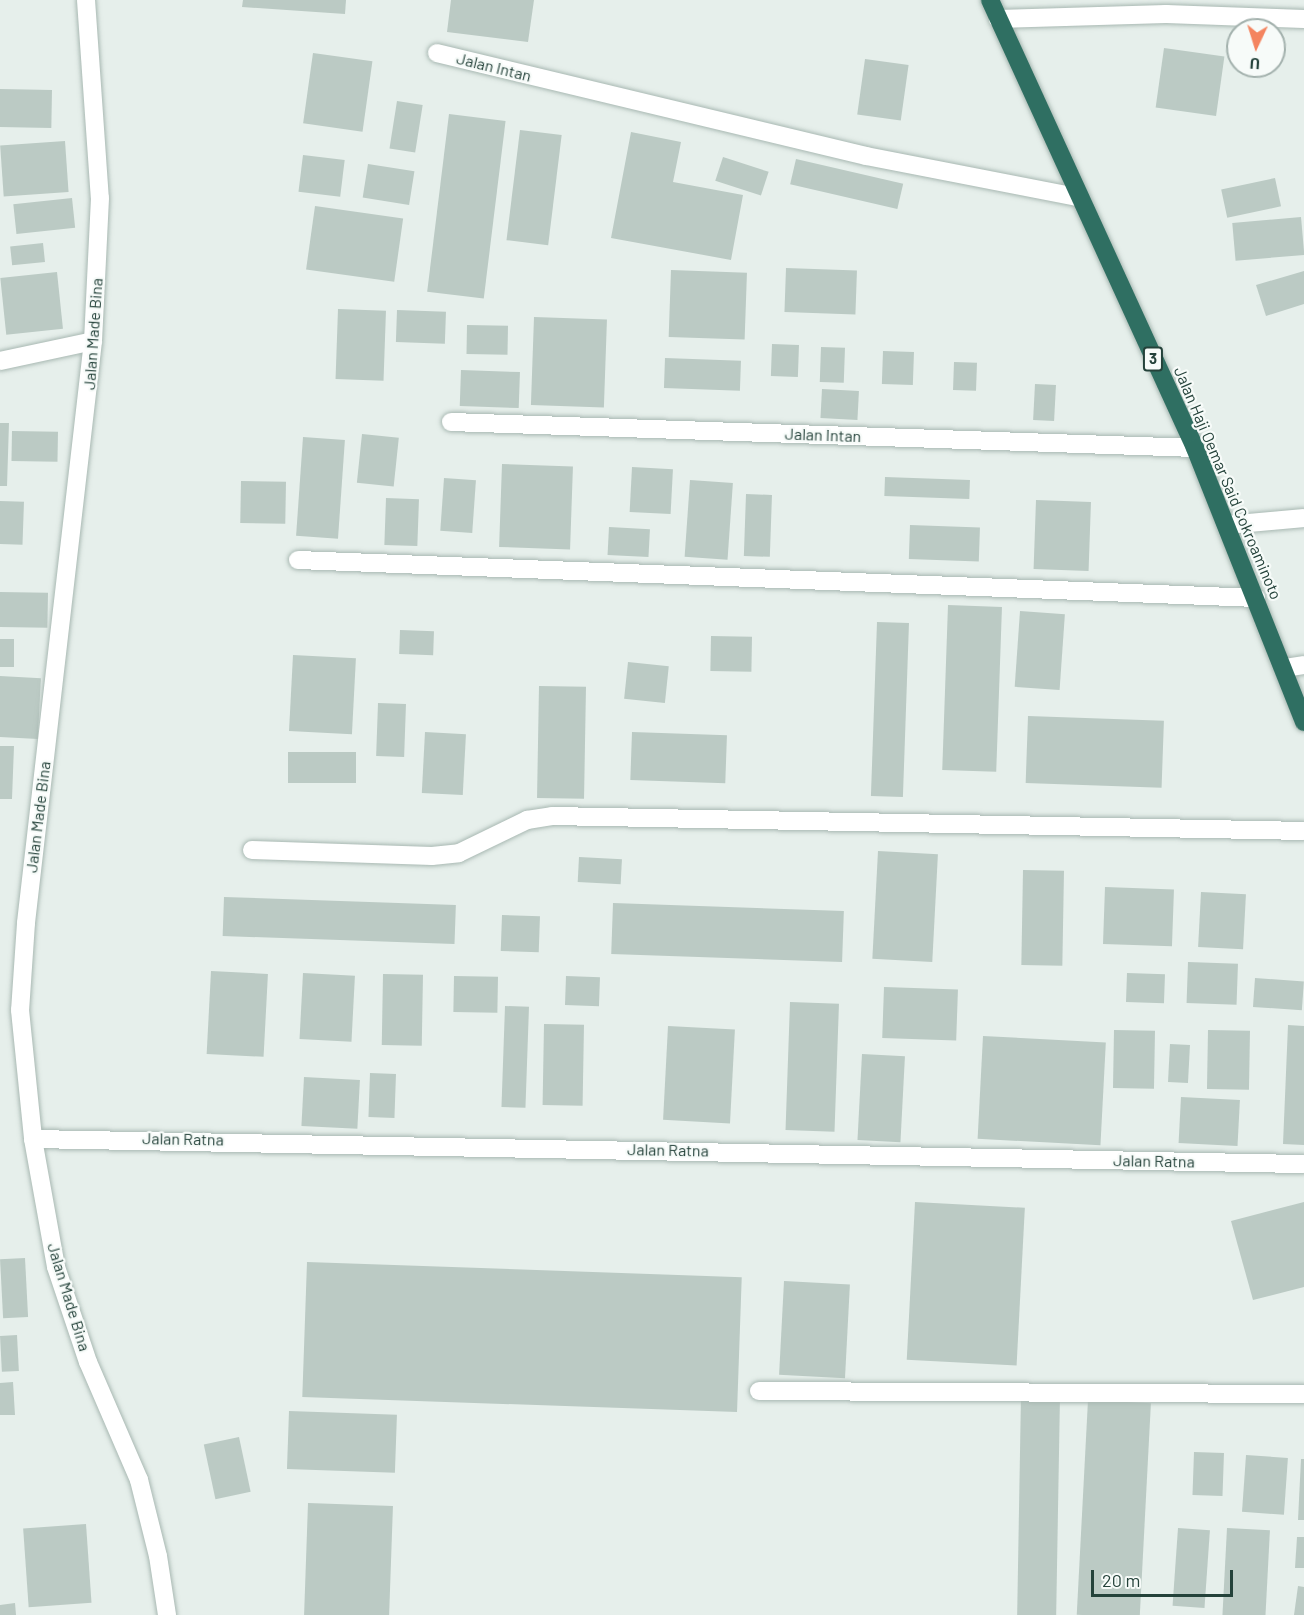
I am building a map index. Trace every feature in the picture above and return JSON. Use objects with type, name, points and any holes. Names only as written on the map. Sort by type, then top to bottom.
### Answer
[{"type":"highway","name":"Jalan Haji Oemar Said Cokroaminoto","points":[[990,0],[1077,197],[1194,448],[1285,668],[1304,722]]},
{"type":"street","name":"Jalan Made Bina","points":[[86,0],[100,198],[93,341],[26,923],[20,1010],[33,1139],[56,1267],[88,1362],[139,1480],[159,1556],[167,1615]]},
{"type":"street","points":[[998,19],[1166,14],[1304,20]]},
{"type":"street","name":"Jalan Intan","points":[[437,53],[866,156],[1077,197]]},
{"type":"street","points":[[0,361],[93,341]]},
{"type":"street","name":"Jalan Intan","points":[[451,422],[1194,448]]},
{"type":"street","points":[[1227,525],[1304,518]]},
{"type":"street","points":[[298,560],[1256,598]]},
{"type":"street","points":[[1285,668],[1304,665]]},
{"type":"street","points":[[252,850],[450,854],[527,820],[552,816],[1304,831]]},
{"type":"street","name":"Jalan Ratna","points":[[33,1139],[1304,1164]]},
{"type":"street","points":[[759,1391],[1304,1394]]},
{"type":"building","points":[[243,0],[346,0],[345,14],[242,7]]},
{"type":"building","points":[[451,0],[534,0],[528,42],[447,32]]},
{"type":"building","points":[[1164,48],[1224,56],[1216,116],[1156,107]]},
{"type":"building","points":[[313,53],[372,61],[363,132],[303,123]]},
{"type":"building","points":[[865,59],[909,65],[901,121],[857,114]]},
{"type":"building","points":[[0,89],[52,90],[51,128],[0,127]]},
{"type":"building","points":[[397,101],[423,105],[415,152],[389,148]]},
{"type":"building","points":[[449,114],[506,121],[484,299],[427,292]]},
{"type":"building","points":[[520,130],[562,135],[548,245],[506,240]]},
{"type":"building","points":[[631,132],[681,142],[673,182],[743,195],[731,260],[611,238]]},
{"type":"building","points":[[65,141],[69,192],[4,196],[0,146]]},
{"type":"building","points":[[303,155],[345,160],[340,197],[298,192]]},
{"type":"building","points":[[723,157],[769,172],[761,196],[715,181]]},
{"type":"building","points":[[796,159],[903,184],[897,209],[790,184]]},
{"type":"building","points":[[368,164],[414,171],[409,205],[363,198]]},
{"type":"building","points":[[1275,178],[1281,206],[1227,218],[1221,189]]},
{"type":"building","points":[[72,198],[75,228],[16,234],[13,204]]},
{"type":"building","points":[[315,206],[403,218],[394,282],[306,269]]},
{"type":"building","points":[[1301,217],[1304,255],[1236,261],[1232,223]]},
{"type":"building","points":[[43,243],[45,262],[12,265],[10,246]]},
{"type":"building","points":[[786,268],[857,270],[855,314],[784,312]]},
{"type":"building","points":[[671,270],[747,273],[745,340],[669,337]]},
{"type":"building","points":[[1304,271],[1304,304],[1266,316],[1256,285]]},
{"type":"building","points":[[57,272],[63,329],[6,335],[0,278]]},
{"type":"building","points":[[338,309],[386,311],[384,381],[336,379]]},
{"type":"building","points":[[397,310],[446,312],[445,344],[396,342]]},
{"type":"building","points":[[534,317],[607,320],[604,407],[531,405]]},
{"type":"building","points":[[467,325],[508,326],[507,355],[466,354]]},
{"type":"building","points":[[772,344],[799,345],[798,377],[771,376]]},
{"type":"building","points":[[821,347],[845,348],[844,383],[820,382]]},
{"type":"building","points":[[883,351],[914,352],[913,385],[882,384]]},
{"type":"building","points":[[665,358],[741,361],[740,391],[664,388]]},
{"type":"building","points":[[954,362],[977,363],[976,391],[953,390]]},
{"type":"building","points":[[461,370],[520,372],[519,408],[460,406]]},
{"type":"building","points":[[1035,384],[1056,385],[1054,421],[1033,420]]},
{"type":"building","points":[[822,389],[859,391],[857,420],[820,418]]},
{"type":"building","points":[[0,423],[9,423],[7,486],[0,486]]},
{"type":"building","points":[[12,431],[58,432],[57,462],[11,461]]},
{"type":"building","points":[[362,434],[399,438],[394,487],[357,483]]},
{"type":"building","points":[[303,437],[345,440],[338,539],[296,536]]},
{"type":"building","points":[[502,464],[573,466],[570,549],[499,547]]},
{"type":"building","points":[[632,467],[673,469],[671,514],[630,512]]},
{"type":"building","points":[[885,477],[970,480],[969,499],[884,496]]},
{"type":"building","points":[[444,478],[476,480],[472,533],[440,531]]},
{"type":"building","points":[[690,480],[733,483],[728,560],[685,557]]},
{"type":"building","points":[[241,481],[286,482],[285,524],[240,523]]},
{"type":"building","points":[[746,494],[772,495],[770,557],[744,556]]},
{"type":"building","points":[[386,498],[419,499],[417,546],[384,545]]},
{"type":"building","points":[[1036,500],[1091,502],[1089,571],[1034,569]]},
{"type":"building","points":[[0,501],[24,502],[22,545],[0,544]]},
{"type":"building","points":[[910,525],[980,527],[979,561],[909,559]]},
{"type":"building","points":[[609,527],[650,529],[648,557],[608,555]]},
{"type":"building","points":[[0,592],[48,593],[47,628],[0,627]]},
{"type":"building","points":[[948,605],[1002,607],[996,772],[942,770]]},
{"type":"building","points":[[1020,611],[1065,614],[1060,690],[1015,687]]},
{"type":"building","points":[[877,622],[909,623],[903,797],[871,796]]},
{"type":"building","points":[[400,630],[434,631],[433,655],[399,654]]},
{"type":"building","points":[[711,636],[752,637],[751,672],[710,671]]},
{"type":"building","points":[[0,639],[14,639],[14,667],[0,667]]},
{"type":"building","points":[[293,655],[356,658],[352,734],[289,731]]},
{"type":"building","points":[[628,662],[669,666],[665,703],[624,699]]},
{"type":"building","points":[[0,676],[41,678],[38,739],[0,737]]},
{"type":"building","points":[[539,686],[586,687],[584,799],[537,798]]},
{"type":"building","points":[[378,703],[406,704],[404,757],[376,756]]},
{"type":"building","points":[[1028,716],[1164,721],[1162,788],[1026,783]]},
{"type":"building","points":[[425,732],[466,734],[463,795],[422,793]]},
{"type":"building","points":[[632,732],[727,735],[725,783],[630,780]]},
{"type":"building","points":[[0,746],[14,746],[12,799],[0,799]]},
{"type":"building","points":[[288,752],[356,752],[356,783],[288,783]]},
{"type":"building","points":[[878,851],[938,854],[932,962],[872,959]]},
{"type":"building","points":[[579,857],[622,859],[621,884],[578,882]]},
{"type":"building","points":[[1023,870],[1064,871],[1062,966],[1021,965]]},
{"type":"building","points":[[1105,887],[1174,889],[1172,946],[1103,944]]},
{"type":"building","points":[[1201,892],[1246,894],[1243,949],[1198,947]]},
{"type":"building","points":[[224,897],[456,905],[454,944],[223,936]]},
{"type":"building","points":[[613,903],[844,911],[842,962],[611,954]]},
{"type":"building","points":[[502,915],[540,916],[539,952],[501,951]]},
{"type":"building","points":[[1188,962],[1238,964],[1237,1005],[1187,1003]]},
{"type":"building","points":[[211,971],[268,974],[264,1057],[207,1054]]},
{"type":"building","points":[[303,973],[355,976],[351,1042],[300,1039]]},
{"type":"building","points":[[1127,973],[1165,974],[1164,1003],[1126,1002]]},
{"type":"building","points":[[383,974],[423,975],[422,1046],[382,1045]]},
{"type":"building","points":[[454,976],[498,977],[497,1013],[453,1012]]},
{"type":"building","points":[[566,976],[600,977],[599,1006],[565,1005]]},
{"type":"building","points":[[1255,978],[1304,981],[1302,1010],[1253,1007]]},
{"type":"building","points":[[884,987],[958,990],[956,1041],[882,1038]]},
{"type":"building","points":[[790,1002],[839,1004],[835,1132],[786,1130]]},
{"type":"building","points":[[505,1006],[529,1007],[525,1108],[501,1107]]},
{"type":"building","points":[[544,1024],[584,1025],[583,1106],[543,1105]]},
{"type":"building","points":[[1288,1025],[1304,1026],[1304,1145],[1283,1144]]},
{"type":"building","points":[[668,1026],[735,1030],[730,1123],[663,1120]]},
{"type":"building","points":[[1114,1030],[1155,1031],[1154,1089],[1113,1088]]},
{"type":"building","points":[[1208,1030],[1250,1031],[1249,1090],[1207,1089]]},
{"type":"building","points":[[983,1036],[1106,1042],[1100,1145],[978,1139]]},
{"type":"building","points":[[1170,1044],[1190,1045],[1188,1083],[1168,1082]]},
{"type":"building","points":[[862,1054],[905,1056],[900,1142],[857,1140]]},
{"type":"building","points":[[370,1073],[396,1074],[394,1118],[368,1117]]},
{"type":"building","points":[[304,1077],[360,1080],[357,1129],[301,1126]]},
{"type":"building","points":[[1181,1097],[1240,1100],[1238,1146],[1179,1143]]},
{"type":"building","points":[[915,1202],[1025,1208],[1017,1366],[907,1360]]},
{"type":"building","points":[[1304,1202],[1304,1287],[1253,1300],[1231,1221]]},
{"type":"building","points":[[25,1258],[28,1317],[3,1318],[0,1259]]},
{"type":"building","points":[[307,1262],[742,1277],[737,1412],[302,1397]]},
{"type":"building","points":[[784,1281],[850,1284],[845,1378],[779,1375]]},
{"type":"building","points":[[17,1335],[19,1371],[2,1372],[0,1336]]},
{"type":"building","points":[[13,1382],[15,1415],[0,1415],[0,1383]]},
{"type":"building","points":[[1021,1395],[1060,1396],[1056,1615],[1017,1615]]},
{"type":"building","points":[[1088,1400],[1151,1403],[1140,1615],[1077,1615]]},
{"type":"building","points":[[289,1411],[397,1415],[395,1473],[287,1469]]},
{"type":"building","points":[[239,1437],[251,1492],[215,1499],[204,1444]]},
{"type":"building","points":[[1194,1452],[1224,1453],[1222,1496],[1192,1495]]},
{"type":"building","points":[[1246,1455],[1288,1458],[1284,1515],[1242,1512]]},
{"type":"building","points":[[1301,1459],[1304,1459],[1304,1520],[1298,1520]]},
{"type":"building","points":[[308,1503],[393,1506],[389,1615],[304,1615]]},
{"type":"building","points":[[86,1524],[92,1603],[29,1607],[23,1528]]},
{"type":"building","points":[[1178,1528],[1210,1530],[1204,1608],[1173,1606]]},
{"type":"building","points":[[1227,1528],[1270,1530],[1265,1615],[1222,1615]]},
{"type":"building","points":[[1297,1537],[1304,1537],[1304,1568],[1295,1568]]},
{"type":"building","points":[[1298,1586],[1304,1587],[1304,1615],[1294,1615]]},
{"type":"building","points":[[15,1603],[16,1615],[0,1615],[0,1605]]}]
